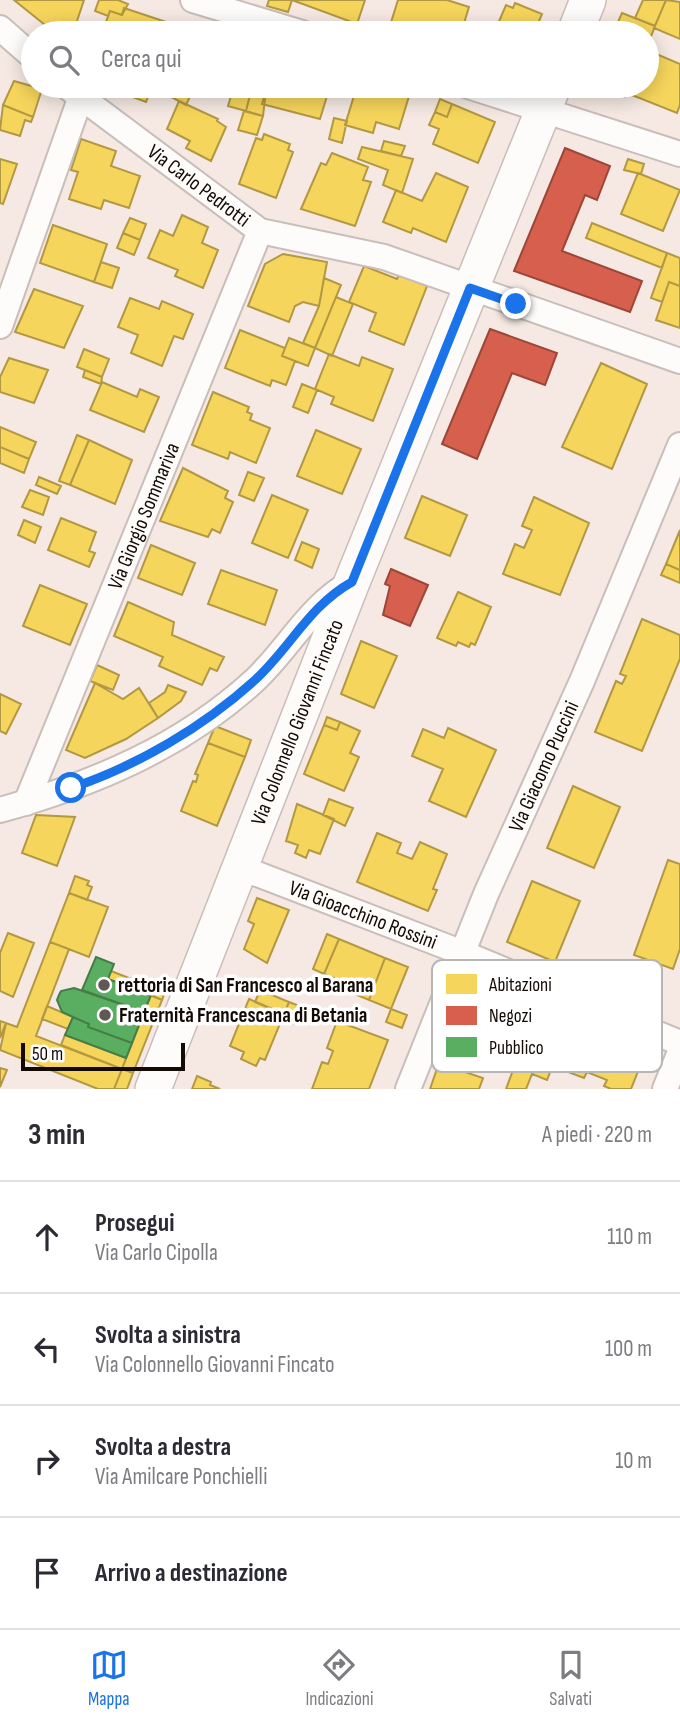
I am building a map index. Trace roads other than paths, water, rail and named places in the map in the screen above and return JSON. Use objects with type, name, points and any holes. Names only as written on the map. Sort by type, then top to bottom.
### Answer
[{"type":"main road","points":[[580,21],[588,0]]},
{"type":"main road","name":"Via Colonnello Giovanni Fincato","points":[[153,1089],[352,582],[548,98]]},
{"type":"street","points":[[193,0],[262,21]]},
{"type":"street","points":[[0,28],[21,46]]},
{"type":"street","points":[[0,326],[71,98]]},
{"type":"street","name":"Via Carlo Pedrotti","points":[[81,98],[260,231],[384,257],[680,361]]},
{"type":"street","points":[[548,98],[680,154]]},
{"type":"street","name":"Via Giorgio Sommariva","points":[[26,803],[260,231]]},
{"type":"street","name":"Via Giacomo Puccini","points":[[460,960],[582,681],[680,445]]},
{"type":"street","points":[[0,810],[103,778],[191,729],[256,679],[311,612],[326,597],[352,582]]},
{"type":"street","name":"Via Gioacchino Rossini","points":[[239,867],[480,960]]},
{"type":"street","name":"Via Giacomo Puccini","points":[[408,1089],[432,1030]]},
{"type":"street","name":"Via Gioacchino Rossini","points":[[662,1036],[680,1043]]},
{"type":"street","points":[[666,1089],[680,1052]]},
{"type":"place","name":"rettoria di San Francesco al Barana","points":[[104,985]]},
{"type":"place","name":"Fraternità Francescana di Betania","points":[[105,1015]]}]
